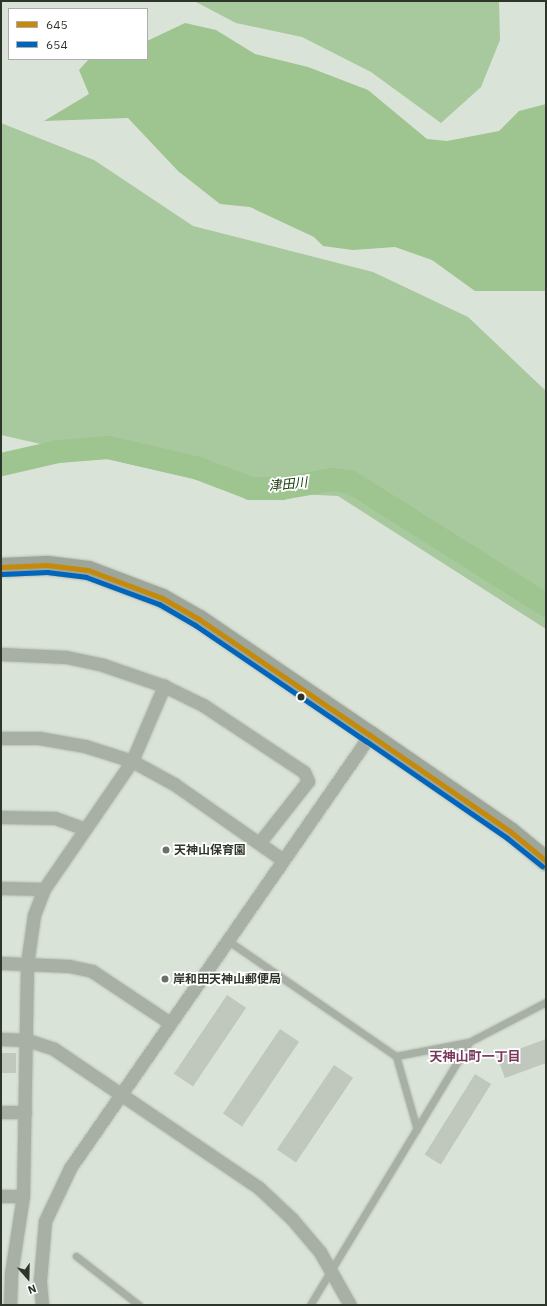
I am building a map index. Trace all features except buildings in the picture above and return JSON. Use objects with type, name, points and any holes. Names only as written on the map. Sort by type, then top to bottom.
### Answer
[{"type":"street","points":[[1,567],[47,565],[88,570],[162,598],[199,619],[370,735],[511,832],[546,861]]},
{"type":"street","points":[[1,654],[66,657],[103,665],[164,686],[203,706],[304,772],[308,781],[260,842]]},
{"type":"street","points":[[10,1305],[6,1274],[23,1196],[27,1040],[27,964],[34,915],[44,889],[132,761],[164,686]]},
{"type":"street","points":[[42,1305],[40,1280],[45,1221],[70,1168],[370,735]]},
{"type":"street","points":[[1,738],[40,738],[85,746],[132,761],[174,784],[260,842],[283,860]]},
{"type":"street","points":[[1,817],[55,818],[85,829]]},
{"type":"street","points":[[1,888],[44,889]]},
{"type":"street","points":[[1,963],[69,966],[92,971],[170,1023]]},
{"type":"street","points":[[1,1039],[27,1040],[54,1049],[259,1188],[292,1219],[332,1272],[350,1305]]},
{"type":"street","points":[[1,1112],[25,1112]]},
{"type":"street","points":[[1,1196],[23,1196]]},
{"type":"lane","points":[[227,940],[396,1056],[417,1129]]},
{"type":"lane","points":[[396,1056],[469,1042],[546,1002]]},
{"type":"lane","points":[[310,1305],[332,1272],[469,1042]]},
{"type":"lane","points":[[76,1256],[138,1305]]},
{"type":"shaded area","points":[[194,1],[499,1],[500,40],[481,87],[441,123],[371,72],[302,37],[236,23]]},
{"type":"shaded area","points":[[185,23],[216,30],[255,54],[308,67],[368,90],[427,139],[447,141],[499,131],[519,111],[546,104],[546,291],[475,291],[432,260],[395,247],[353,250],[323,246],[314,237],[250,207],[220,204],[178,171],[128,118],[44,121],[89,94],[79,70],[88,60],[148,60],[148,41]]},
{"type":"shaded area","points":[[1,123],[94,160],[193,226],[373,272],[468,317],[546,391],[546,629],[338,496],[253,492],[1,435]]},
{"type":"waterway","name":"津田川","points":[[1,464],[58,451],[108,447],[198,468],[250,488],[281,488],[332,479],[351,482],[546,605]]},
{"type":"transit line","name":"645","points":[[1,567],[47,565],[88,570],[162,598],[199,619],[370,735],[511,832],[546,861]]},
{"type":"transit line","name":"654","points":[[1,574],[47,572],[86,577],[159,604],[195,625],[366,741],[507,838],[542,866]]},
{"type":"place","name":"天神山保育園","points":[[166,850]]},
{"type":"place","name":"岸和田天神山郵便局","points":[[165,979]]},
{"type":"district","name":"天神山町一丁目","points":[[475,1057]]}]
